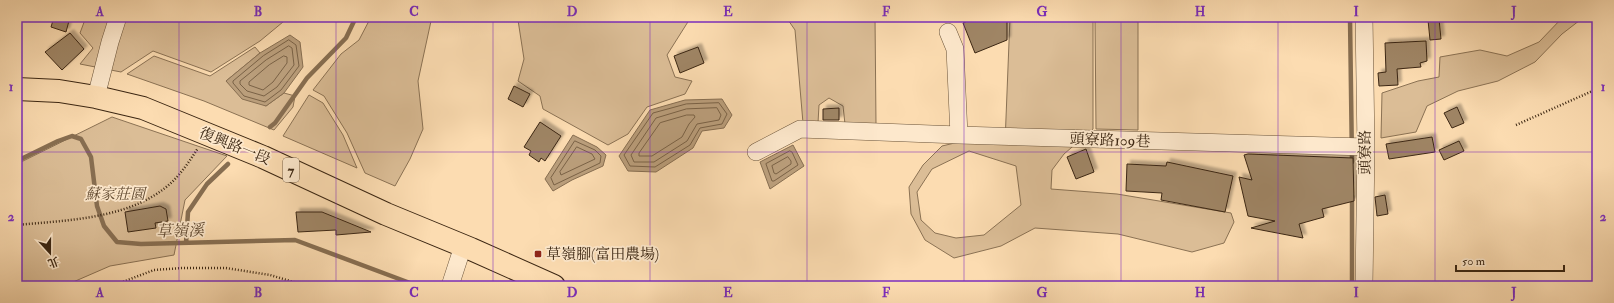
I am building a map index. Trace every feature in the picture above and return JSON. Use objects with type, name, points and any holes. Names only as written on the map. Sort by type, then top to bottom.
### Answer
[{"type":"main road","name":"復興路一段","points":[[17,89],[59,91],[96,97],[143,108],[262,156],[386,214],[554,286]]},
{"type":"street","points":[[96,97],[118,17]]},
{"type":"street","name":"頭寮路","points":[[1364,17],[1366,147],[1364,286]]},
{"type":"street","points":[[948,32],[955,49],[959,135]]},
{"type":"street","name":"頭寮路109巷","points":[[756,152],[800,129],[1366,147]]},
{"type":"street","points":[[452,281],[463,246]]},
{"type":"path","points":[[1516,125],[1597,89]]},
{"type":"path","points":[[17,225],[75,220],[136,205],[157,194],[174,180],[187,165],[207,134]]},
{"type":"path","points":[[112,286],[154,270],[182,268],[226,268],[270,275],[307,286]]},
{"type":"green space","points":[[86,17],[289,17],[260,41],[211,72],[153,51],[121,72],[80,64],[93,48],[80,33]]},
{"type":"green space","points":[[371,17],[436,17],[431,21],[418,81],[423,129],[410,159],[395,186],[365,173],[347,133],[324,96],[313,90],[341,54],[359,40]]},
{"type":"green space","points":[[510,17],[691,17],[667,55],[675,77],[692,81],[685,94],[647,107],[628,134],[608,145],[543,109],[540,96],[518,81],[524,59],[518,20]]},
{"type":"green space","points":[[786,17],[875,17],[876,125],[845,124],[843,106],[829,98],[819,105],[818,123],[803,123],[795,30]]},
{"type":"green space","points":[[1010,17],[1093,17],[1093,129],[1064,154],[1052,170],[1051,189],[1117,194],[1231,213],[1234,222],[1224,243],[1192,252],[1118,234],[1035,228],[1001,246],[954,258],[925,240],[911,214],[909,187],[923,165],[942,146],[963,141],[1005,143]],"holes":[[[969,151],[1016,166],[1021,205],[984,235],[956,238],[935,233],[921,220],[917,192],[932,169]]]},
{"type":"green space","points":[[1095,17],[1138,17],[1138,130],[1096,129]]},
{"type":"green space","points":[[1563,17],[1584,17],[1562,34],[1535,62],[1498,81],[1458,91],[1427,106],[1416,132],[1381,138],[1382,93],[1418,81],[1439,77],[1440,57],[1480,50],[1507,56],[1539,42]]},
{"type":"green space","points":[[255,47],[260,53],[226,81],[266,106],[284,93],[295,96],[293,107],[274,130],[204,101],[127,74],[154,56],[210,76]]},
{"type":"green space","points":[[309,95],[323,103],[343,135],[357,168],[283,136]]},
{"type":"green space","name":"蘇家莊園","points":[[112,117],[227,156],[185,200],[174,255],[110,266],[64,286],[17,286],[17,164]]},
{"type":"water","points":[[290,35],[300,42],[303,67],[284,93],[266,106],[242,99],[226,81],[260,53]]},
{"type":"water","points":[[722,99],[732,115],[724,128],[702,131],[693,148],[656,172],[628,171],[619,156],[650,110],[685,100]]},
{"type":"water","points":[[573,135],[597,147],[606,155],[603,166],[572,180],[553,191],[545,179]]},
{"type":"water","points":[[793,145],[804,166],[770,189],[760,162]]},
{"type":"building","points":[[54,17],[70,17],[66,32],[51,27]]},
{"type":"building","points":[[976,17],[1007,17],[1007,40],[975,53],[963,23]]},
{"type":"building","points":[[1439,19],[1441,39],[1430,40],[1428,20]]},
{"type":"building","points":[[70,33],[84,49],[62,70],[45,52]]},
{"type":"building","points":[[1426,41],[1427,61],[1420,63],[1421,67],[1397,69],[1398,85],[1379,86],[1378,73],[1386,72],[1385,43]]},
{"type":"building","points":[[698,47],[704,63],[680,73],[674,56]]},
{"type":"building","points":[[514,86],[530,94],[523,107],[508,99]]},
{"type":"building","points":[[1457,107],[1464,123],[1452,128],[1444,113]]},
{"type":"building","points":[[839,108],[839,120],[823,120],[823,109]]},
{"type":"building","points":[[540,122],[561,136],[545,161],[541,158],[539,162],[529,155],[531,151],[524,147]]},
{"type":"building","points":[[1432,137],[1435,152],[1389,159],[1386,144]]},
{"type":"building","points":[[1459,141],[1464,151],[1444,160],[1439,150]]},
{"type":"building","points":[[1086,149],[1094,172],[1076,179],[1067,157]]},
{"type":"building","points":[[1244,155],[1353,158],[1354,201],[1322,209],[1324,217],[1299,224],[1303,238],[1251,228],[1275,221],[1248,216],[1239,177],[1252,180]]},
{"type":"building","points":[[1167,162],[1233,176],[1225,212],[1161,200],[1162,193],[1126,191],[1127,164],[1166,166]]},
{"type":"building","points":[[1385,195],[1388,214],[1377,216],[1375,197]]},
{"type":"building","points":[[160,206],[166,209],[168,221],[155,223],[156,228],[128,232],[125,212]]},
{"type":"building","points":[[296,212],[322,212],[371,232],[336,235],[336,230],[298,232]]},
{"type":"waterway","points":[[270,127],[275,123],[307,78],[346,38],[356,17]]},
{"type":"waterway","points":[[1350,17],[1352,162]]},
{"type":"waterway","name":"草嶺溪","points":[[17,161],[58,141],[72,136],[81,139],[91,157],[97,206],[104,226],[117,242],[141,244],[295,240],[418,286]]},
{"type":"waterway","points":[[186,243],[188,212],[207,184],[228,164]]},
{"type":"waterway","points":[[1352,196],[1352,286]]},
{"type":"place","name":"草嶺腳(富田農場)","points":[[538,254]]}]
